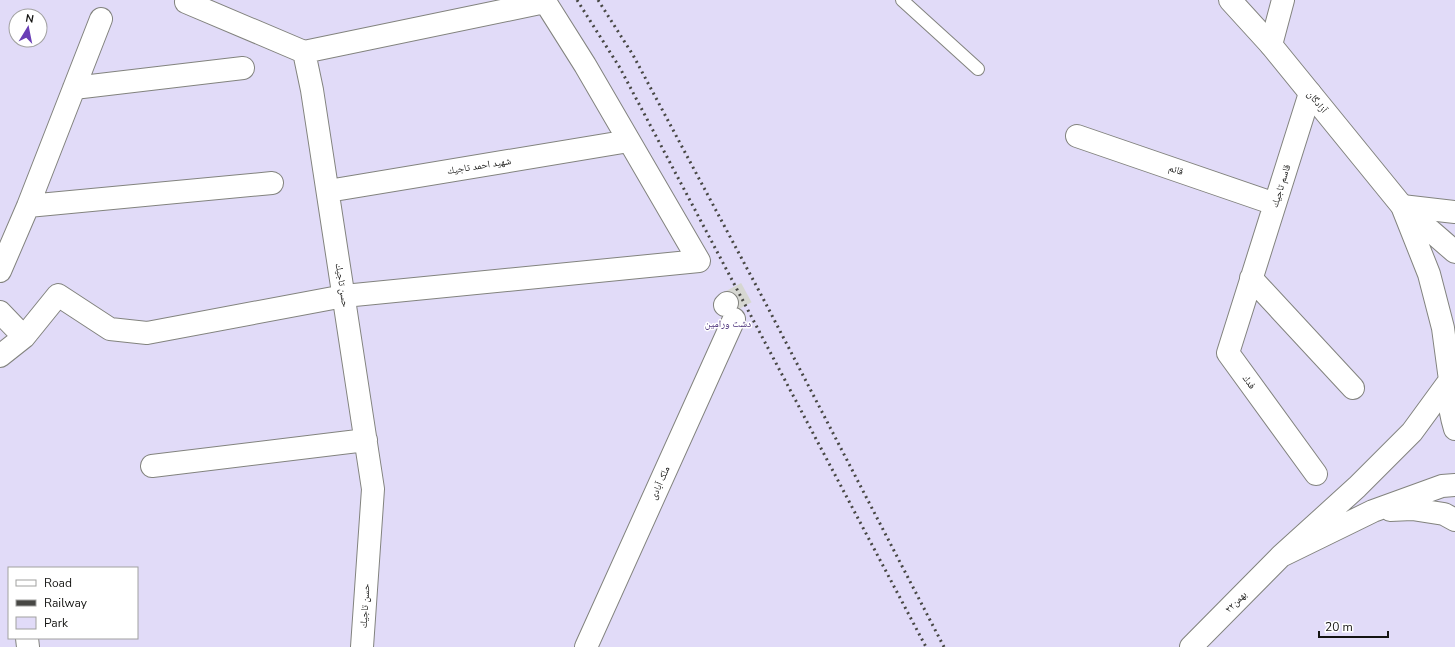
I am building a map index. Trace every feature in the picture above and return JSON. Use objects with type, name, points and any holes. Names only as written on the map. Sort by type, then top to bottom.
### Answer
[{"type":"street","name":"آزادگان","points":[[1230,0],[1271,45],[1402,206]]},
{"type":"street","points":[[1271,45],[1283,0]]},
{"type":"street","points":[[0,356],[24,337],[58,295],[110,329],[147,333],[344,296],[700,261],[585,65],[545,1],[304,52],[186,2]]},
{"type":"street","points":[[0,270],[28,206],[101,19]]},
{"type":"street","name":"حسن تاجيك","points":[[304,52],[312,90],[328,191],[373,489],[362,647]]},
{"type":"street","points":[[74,88],[243,68]]},
{"type":"street","name":"قاسم تاجيك","points":[[1251,278],[1310,93]]},
{"type":"street","name":"قائم","points":[[1077,136],[1275,204]]},
{"type":"street","name":"شهيد احمد تاجيك","points":[[328,191],[629,141]]},
{"type":"street","points":[[28,206],[272,183]]},
{"type":"street","points":[[1402,206],[1455,212]]},
{"type":"street","points":[[1402,206],[1455,252]]},
{"type":"street","points":[[1402,206],[1429,274],[1443,328],[1453,373],[1449,410],[1455,429]]},
{"type":"street","points":[[1251,278],[1353,388]]},
{"type":"street","name":"فدك","points":[[1251,278],[1228,353],[1316,474]]},
{"type":"street","name":"ملک آبادی","points":[[586,647],[728,309]]},
{"type":"street","points":[[0,312],[24,337]]},
{"type":"street","name":"۲۲بهمن","points":[[1197,645],[1281,556],[1357,487],[1412,432],[1453,373]]},
{"type":"street","points":[[152,466],[366,440]]},
{"type":"street","points":[[1281,556],[1373,511],[1442,486],[1455,485]]},
{"type":"street","points":[[1373,511],[1412,510],[1444,514],[1455,520]]},
{"type":"lane","points":[[902,0],[978,69]]},
{"type":"green space","name":"دشت ورامین","points":[[0,0],[1455,0],[1455,647],[0,647]]},
{"type":"tunnel","points":[[727,303],[753,289]]},
{"type":"railway","points":[[577,0],[620,68],[926,647]]},
{"type":"railway","points":[[598,0],[633,55],[766,304],[944,647]]}]
